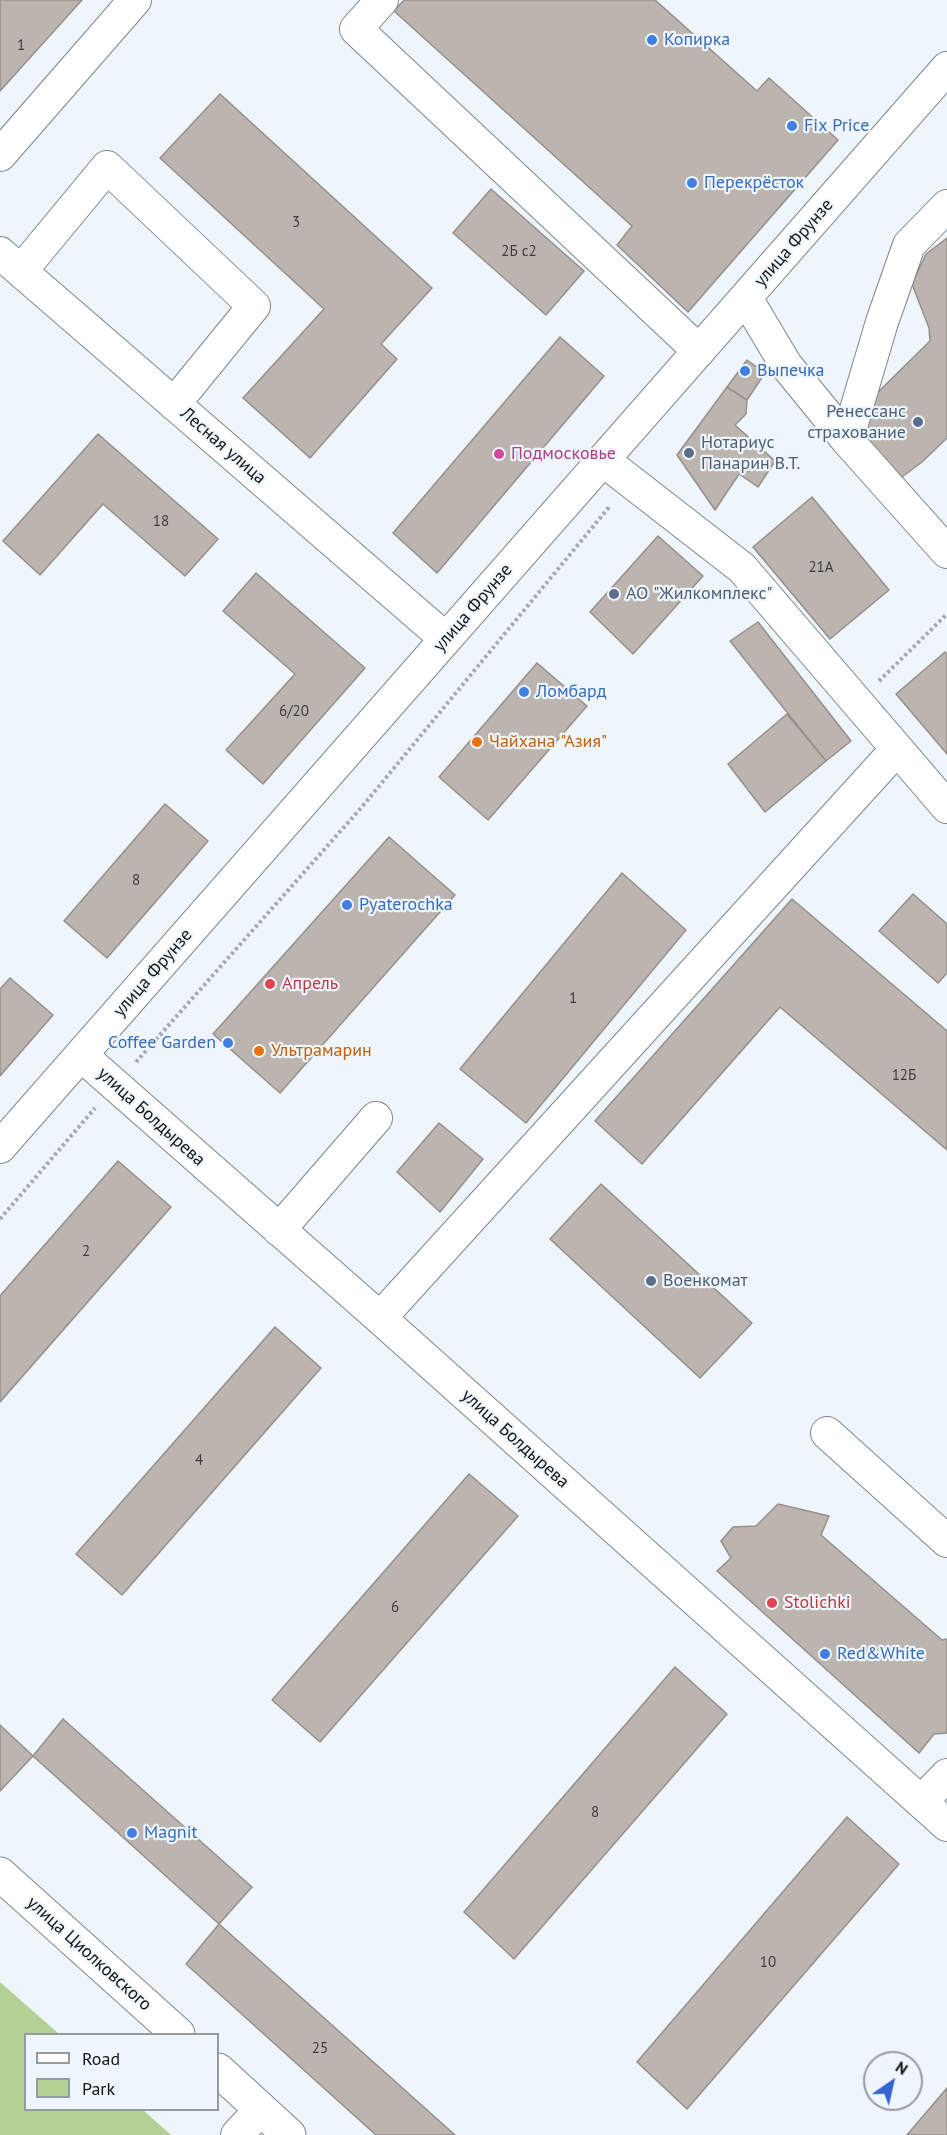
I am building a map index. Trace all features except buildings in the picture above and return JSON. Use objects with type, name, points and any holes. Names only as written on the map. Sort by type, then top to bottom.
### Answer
[{"type":"main road","name":"улица Циолковского","points":[[0,1874],[177,2033]]},
{"type":"main road","points":[[219,2071],[289,2135]]},
{"type":"street","points":[[0,155],[135,0]]},
{"type":"street","points":[[382,0],[356,29],[699,351]]},
{"type":"street","name":"улица Фрунзе","points":[[0,1148],[947,68]]},
{"type":"street","points":[[10,262],[107,167],[254,306],[174,404]]},
{"type":"street","points":[[847,440],[882,322],[909,245],[947,206]]},
{"type":"street","name":"Лесная улица","points":[[10,262],[446,639]]},
{"type":"street","points":[[746,298],[786,365],[847,440],[947,552]]},
{"type":"street","points":[[603,460],[742,568],[947,807]]},
{"type":"street","points":[[380,1318],[897,749]]},
{"type":"street","name":"улица Болдырева","points":[[81,1055],[380,1318],[947,1825]]},
{"type":"street","points":[[279,1230],[376,1118]]},
{"type":"street","points":[[827,1433],[947,1541]]},
{"type":"street","points":[[921,1802],[947,1776]]},
{"type":"street","points":[[237,2135],[261,2109]]},
{"type":"path","points":[[0,1219],[116,1084],[361,808],[630,482]]},
{"type":"path","points":[[857,703],[947,614]]},
{"type":"green space","points":[[0,1982],[58,2033],[24,2033],[24,2111],[144,2111],[171,2135],[0,2135]]},
{"type":"place","name":"Копирка","points":[[652,40]]},
{"type":"place","name":"Fix Price","points":[[792,126]]},
{"type":"place","name":"Перекрёсток","points":[[692,183]]},
{"type":"place","name":"Выпечка","points":[[745,371]]},
{"type":"place","name":"Ренессанс страхование","points":[[918,422]]},
{"type":"place","name":"Нотариус Панарин В.Т.","points":[[689,453]]},
{"type":"place","name":"Подмосковье","points":[[499,454]]},
{"type":"place","name":"АО \"Жилкомплекс\"","points":[[614,594]]},
{"type":"place","name":"Ломбард","points":[[524,692]]},
{"type":"place","name":"Чайхана \"Азия\"","points":[[477,742]]},
{"type":"place","name":"Pyaterochka","points":[[347,905]]},
{"type":"place","name":"Апрель","points":[[270,984]]},
{"type":"place","name":"Coffee Garden","points":[[228,1043]]},
{"type":"place","name":"Ультрамарин","points":[[259,1051]]},
{"type":"place","name":"Военкомат","points":[[651,1281]]},
{"type":"place","name":"Stolichki","points":[[772,1603]]},
{"type":"place","name":"Red&White","points":[[825,1654]]},
{"type":"place","name":"Magnit","points":[[132,1833]]}]
